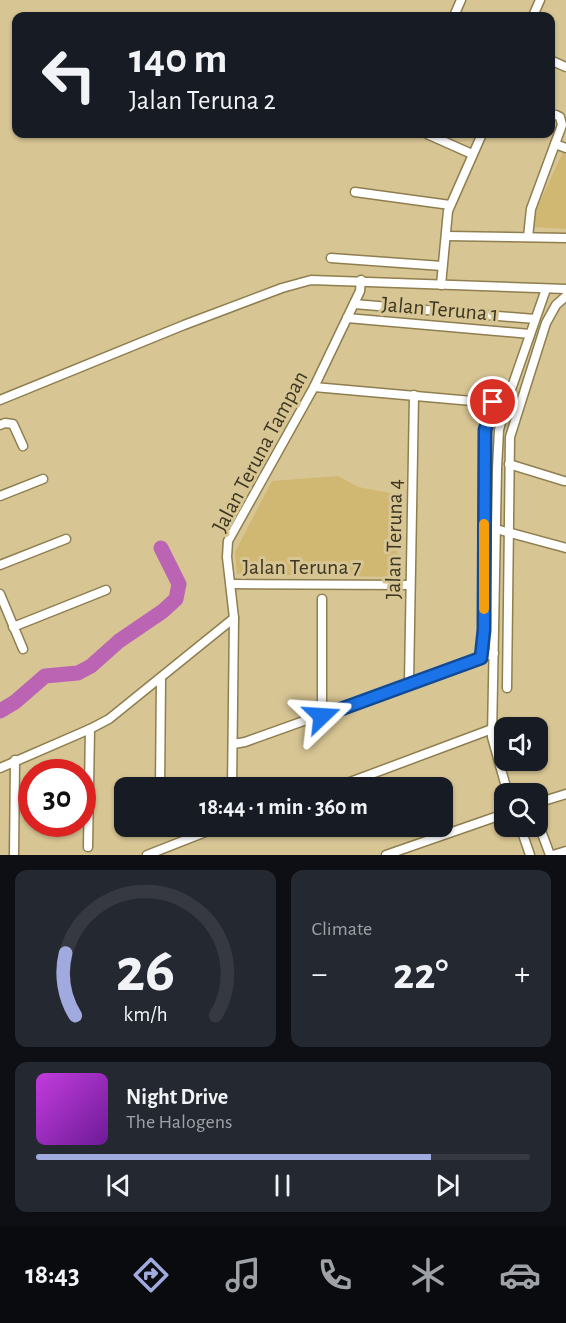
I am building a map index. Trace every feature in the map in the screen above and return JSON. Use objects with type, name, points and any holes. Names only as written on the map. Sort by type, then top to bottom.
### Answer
[{"type":"street","points":[[528,237],[531,209],[562,125],[560,117],[556,115]]},
{"type":"street","points":[[437,138],[472,154]]},
{"type":"street","points":[[441,285],[450,205],[480,138]]},
{"type":"street","points":[[555,144],[566,148]]},
{"type":"street","points":[[355,192],[450,205]]},
{"type":"street","points":[[447,236],[566,238]]},
{"type":"street","points":[[331,258],[442,266]]},
{"type":"street","points":[[0,400],[184,325],[296,283],[326,279],[546,290],[566,289]]},
{"type":"street","name":"Jalan Teruna Tampan","points":[[232,777],[234,618],[227,557],[228,541],[315,387],[360,291],[361,280]]},
{"type":"street","points":[[505,783],[492,737],[499,430],[546,290]]},
{"type":"street","points":[[507,688],[510,437],[546,323],[556,305],[566,296]]},
{"type":"street","points":[[354,304],[535,319]]},
{"type":"street","name":"Jalan Teruna 1","points":[[347,318],[530,334]]},
{"type":"street","points":[[315,387],[506,404]]},
{"type":"street","name":"Jalan Teruna 4","points":[[409,684],[414,396]]},
{"type":"street","points":[[481,658],[484,630],[485,430],[493,402]]},
{"type":"street","points":[[0,425],[13,424],[23,446]]},
{"type":"street","points":[[509,464],[564,481]]},
{"type":"street","points":[[0,496],[43,479]]},
{"type":"street","points":[[496,529],[566,548]]},
{"type":"street","points":[[0,566],[66,538]]},
{"type":"street","name":"Jalan Teruna 7","points":[[231,584],[410,585]]},
{"type":"street","points":[[13,627],[106,590]]},
{"type":"street","points":[[0,594],[23,649]]},
{"type":"street","points":[[322,599],[322,716]]},
{"type":"street","points":[[0,768],[90,729],[123,709],[234,618]]},
{"type":"street","points":[[233,744],[322,716],[494,653]]},
{"type":"street","points":[[160,777],[161,679]]},
{"type":"street","points":[[88,847],[90,729]]},
{"type":"street","points":[[363,777],[492,729]]},
{"type":"street","points":[[14,855],[15,760]]},
{"type":"street","points":[[548,800],[566,794]]},
{"type":"street","points":[[386,855],[494,817]]},
{"type":"street","points":[[147,855],[193,837]]},
{"type":"street","points":[[524,837],[530,855]]},
{"type":"street","points":[[544,837],[551,855],[566,851]]},
{"type":"shaded area","points":[[563,152],[566,154],[566,229],[534,227],[536,210]]},
{"type":"shaded area","points":[[338,476],[358,487],[395,494],[393,544],[397,545],[398,563],[403,565],[402,574],[392,577],[237,574],[235,552],[272,481]]},
{"type":"waterway","points":[[0,711],[15,702],[45,676],[78,673],[91,666],[119,641],[163,611],[176,599],[179,584],[161,548]]},
{"type":"slow traffic","points":[[484,524],[484,609]]},
{"type":"route","points":[[322,716],[481,658],[484,630],[485,430],[493,402]]}]
